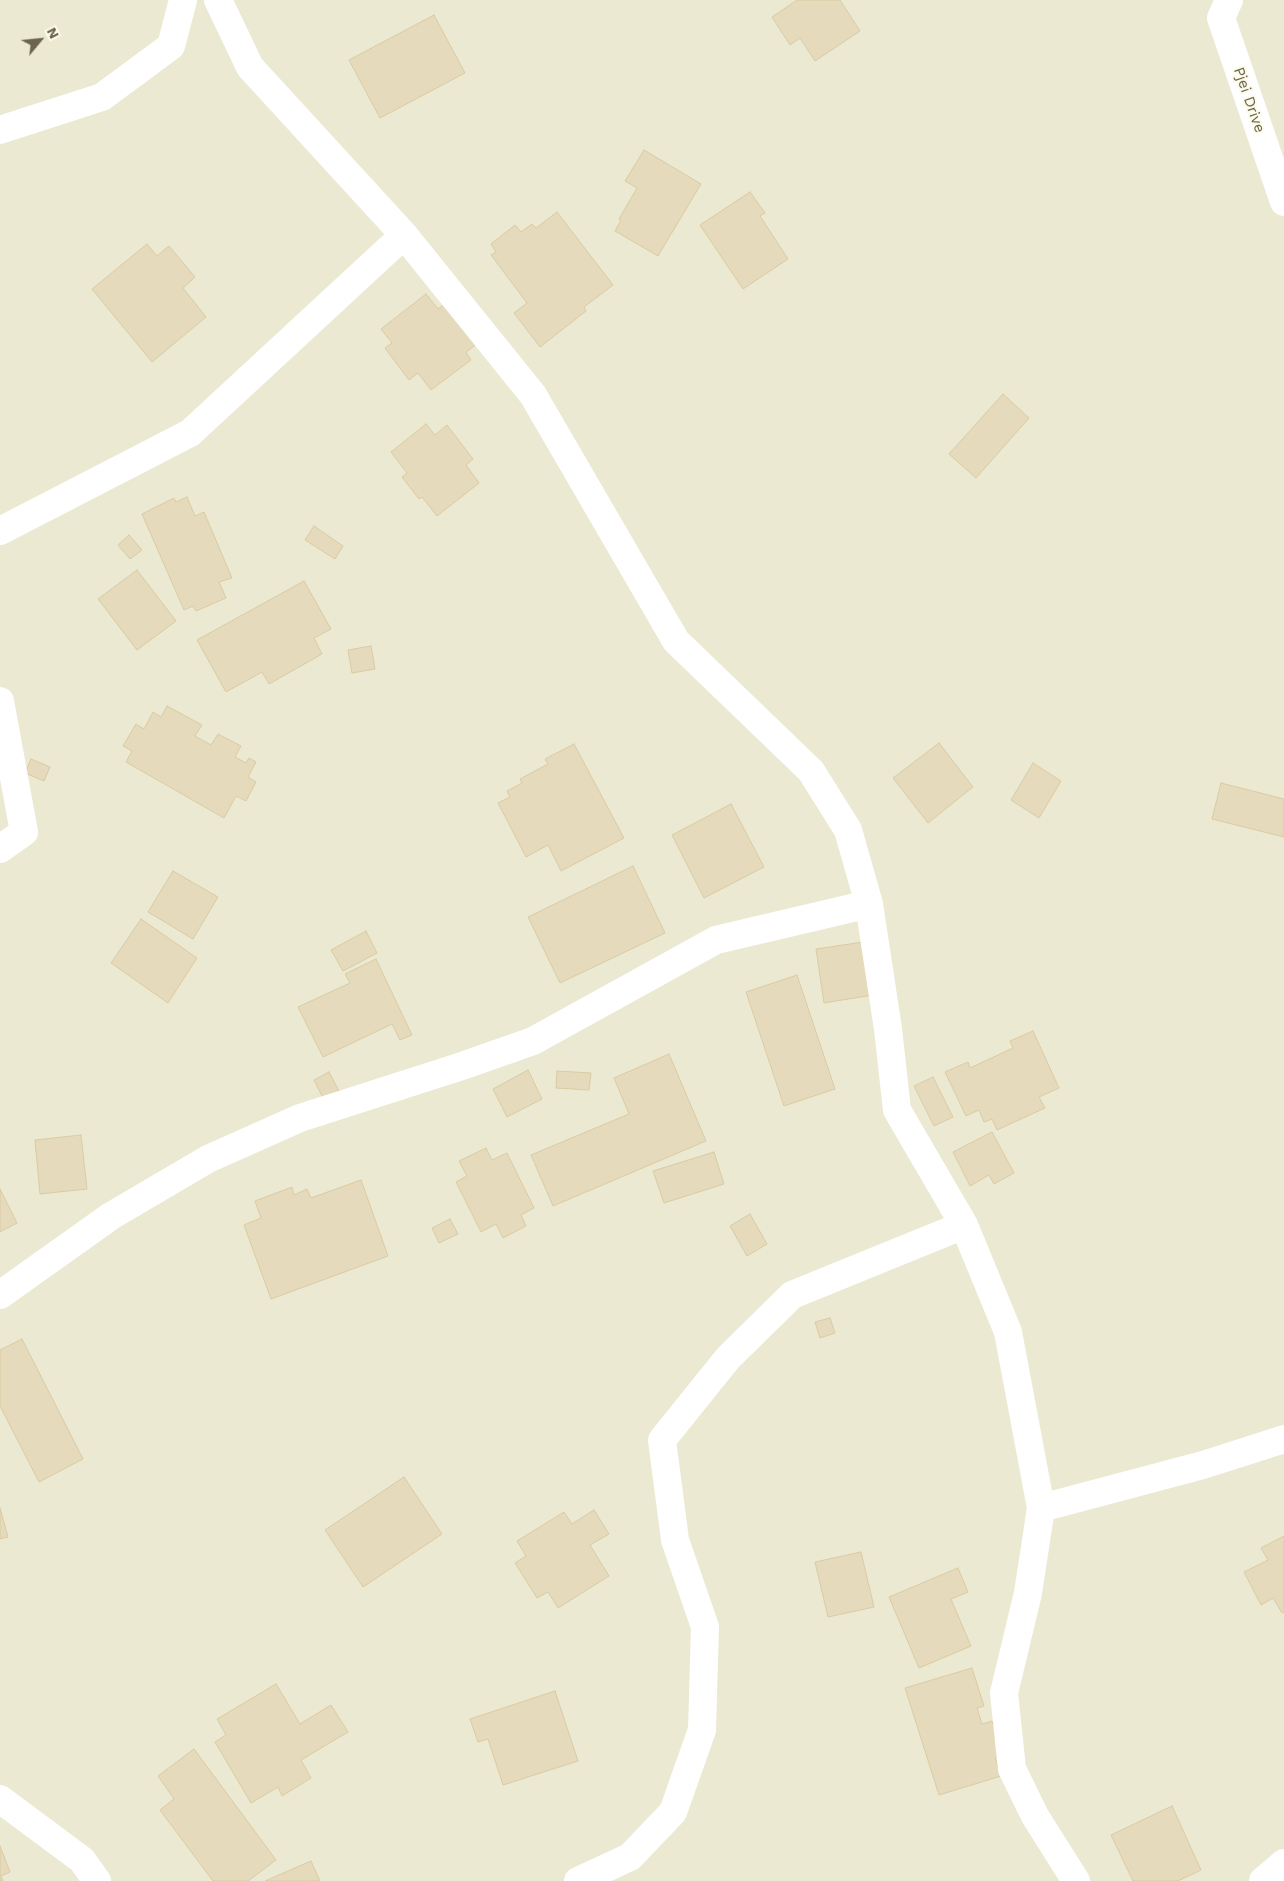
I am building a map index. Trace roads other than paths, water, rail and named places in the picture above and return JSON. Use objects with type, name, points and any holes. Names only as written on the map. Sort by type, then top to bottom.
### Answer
[{"type":"street","points":[[0,130],[102,97],[171,46],[183,0]]},
{"type":"street","points":[[218,0],[250,67],[404,235],[533,395],[676,642],[811,771],[848,830],[869,904],[888,1029],[897,1110],[964,1226],[1008,1332],[1041,1508],[1028,1593],[1004,1693],[1012,1768],[1035,1816],[1076,1881]]},
{"type":"street","name":"Pjei Drive","points":[[1229,0],[1220,18],[1284,202]]},
{"type":"street","points":[[0,531],[190,433],[404,235]]},
{"type":"street","points":[[0,701],[24,832],[0,849]]},
{"type":"street","points":[[0,1295],[111,1216],[208,1159],[300,1118],[533,1041],[716,940],[869,904]]},
{"type":"street","points":[[578,1881],[630,1857],[673,1812],[702,1730],[705,1627],[675,1540],[662,1440],[728,1358],[792,1295],[964,1226]]},
{"type":"street","points":[[1041,1508],[1203,1465],[1284,1439]]},
{"type":"street","points":[[0,1798],[82,1860],[96,1881]]},
{"type":"street","points":[[1263,1881],[1284,1863]]}]
